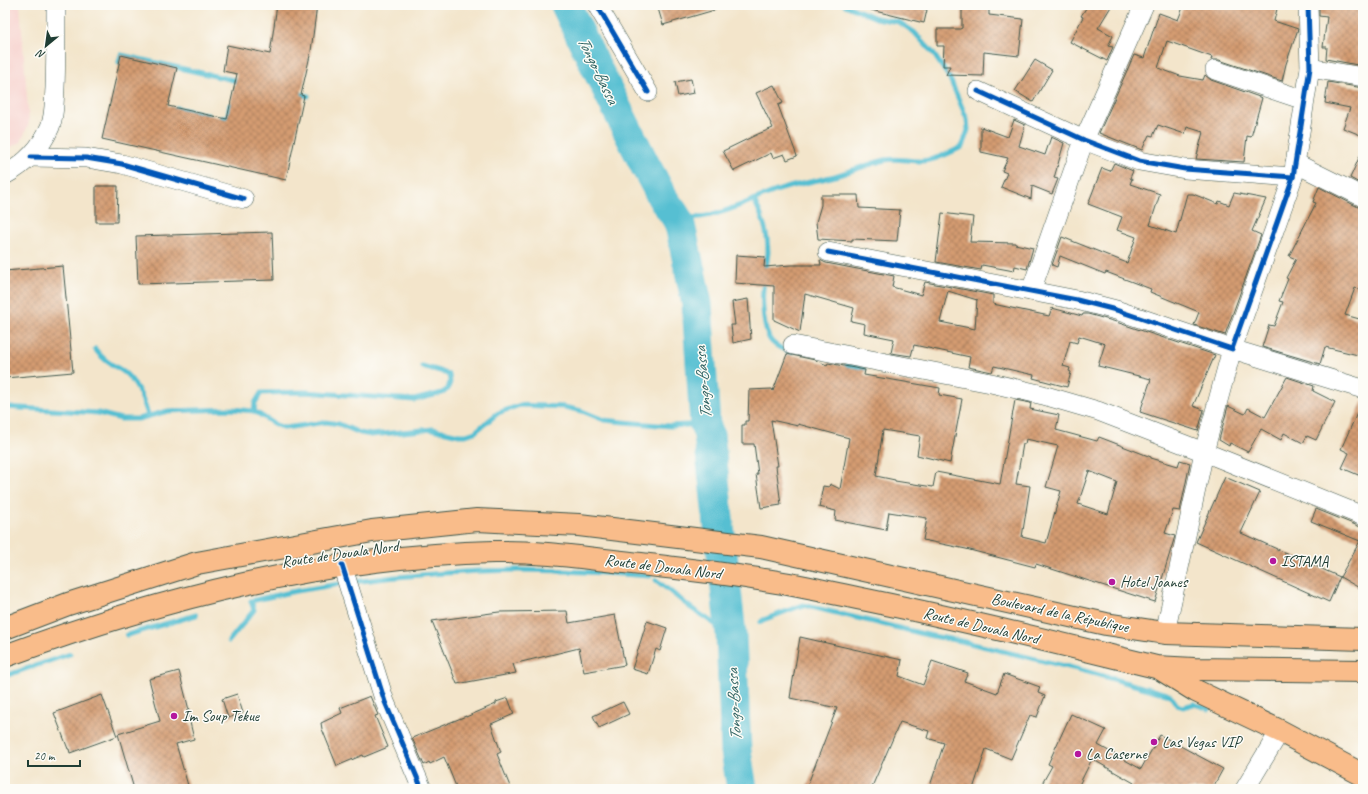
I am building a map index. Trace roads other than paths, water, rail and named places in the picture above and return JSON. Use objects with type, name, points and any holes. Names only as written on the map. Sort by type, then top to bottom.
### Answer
[{"type":"main road","name":"Route de Douala Nord","points":[[5,628],[68,604],[197,563],[372,532],[477,520],[579,524],[761,547]]},
{"type":"main road","name":"Boulevard de la République","points":[[761,547],[1106,624],[1165,633],[1363,639]]},
{"type":"main road","name":"Route de Douala Nord","points":[[5,656],[54,638],[176,600],[238,584],[300,572],[437,554],[497,552],[552,554],[688,569],[767,580],[914,610],[1156,667]]},
{"type":"main road","points":[[914,610],[921,583]]},
{"type":"main road","points":[[1156,667],[1194,669],[1363,671]]},
{"type":"main road","points":[[1156,667],[1196,691],[1280,731],[1363,775]]},
{"type":"street","points":[[5,175],[31,157],[51,126],[54,113],[56,5]]},
{"type":"street","points":[[597,5],[648,92]]},
{"type":"street","points":[[1031,291],[1084,140],[1144,5]]},
{"type":"street","points":[[1165,633],[1204,452],[1232,349],[1294,170],[1310,68],[1308,5]]},
{"type":"street","points":[[1310,68],[1363,77]]},
{"type":"street","points":[[1215,70],[1304,100]]},
{"type":"street","points":[[978,91],[1084,140],[1139,161],[1185,169],[1219,172],[1294,170],[1363,197]]},
{"type":"street","points":[[31,157],[86,158],[122,164],[244,199]]},
{"type":"street","points":[[828,252],[1077,300],[1116,310],[1232,349],[1363,389]]},
{"type":"street","points":[[793,345],[1043,395],[1098,411],[1363,516]]},
{"type":"street","points":[[342,566],[385,702],[422,789]]},
{"type":"street","points":[[1245,789],[1280,731]]},
{"type":"waterway","name":"Tongo-Bassa","points":[[566,5],[646,167],[662,197],[680,225],[697,304],[705,424],[709,435],[731,635],[736,751],[742,789]]},
{"type":"waterway","points":[[677,216],[689,218],[714,214],[798,184],[835,176],[890,159],[917,161],[927,160],[942,156],[962,147],[968,130],[967,119],[950,79],[933,53],[914,32],[899,22],[876,18],[845,5]]},
{"type":"waterway","points":[[119,62],[121,55],[242,82]]},
{"type":"waterway","points":[[295,93],[308,96]]},
{"type":"waterway","points":[[222,118],[227,119],[230,105]]},
{"type":"waterway","points":[[176,108],[208,115]]},
{"type":"waterway","points":[[754,200],[760,212],[768,245],[768,257],[763,284],[763,309],[765,324],[769,338],[772,342],[791,352]]},
{"type":"waterway","points":[[95,349],[131,379],[141,396],[148,415]]},
{"type":"waterway","points":[[847,365],[864,369]]},
{"type":"waterway","points":[[254,411],[255,403],[261,393],[306,392],[414,400],[442,393],[448,389],[450,382],[449,375],[422,366]]},
{"type":"waterway","points":[[5,407],[98,413],[121,419],[138,419],[168,411],[232,409],[254,411],[276,425],[285,428],[326,422],[339,424],[360,433],[371,435],[433,429],[459,435],[466,435],[475,432],[498,413],[520,405],[564,407],[582,411],[604,420],[623,422],[670,426],[705,424]]},
{"type":"waterway","points":[[353,582],[394,577],[476,571],[517,570],[567,571],[650,576]]},
{"type":"waterway","points":[[656,580],[691,608],[731,635]]},
{"type":"waterway","points":[[229,641],[254,610],[251,601],[291,592],[339,584]]},
{"type":"waterway","points":[[761,622],[803,605],[1085,671],[1170,695],[1177,705],[1183,707],[1194,704],[1209,709]]},
{"type":"waterway","points":[[127,635],[196,615]]},
{"type":"waterway","points":[[5,676],[70,654]]},
{"type":"place","name":"ISTAMA","points":[[1273,561]]},
{"type":"place","name":"Hotel Joanes","points":[[1112,582]]},
{"type":"place","name":"Im Soup Tekue","points":[[174,716]]},
{"type":"place","name":"Las Vegas VIP","points":[[1154,742]]},
{"type":"place","name":"La Caserne","points":[[1078,754]]}]
